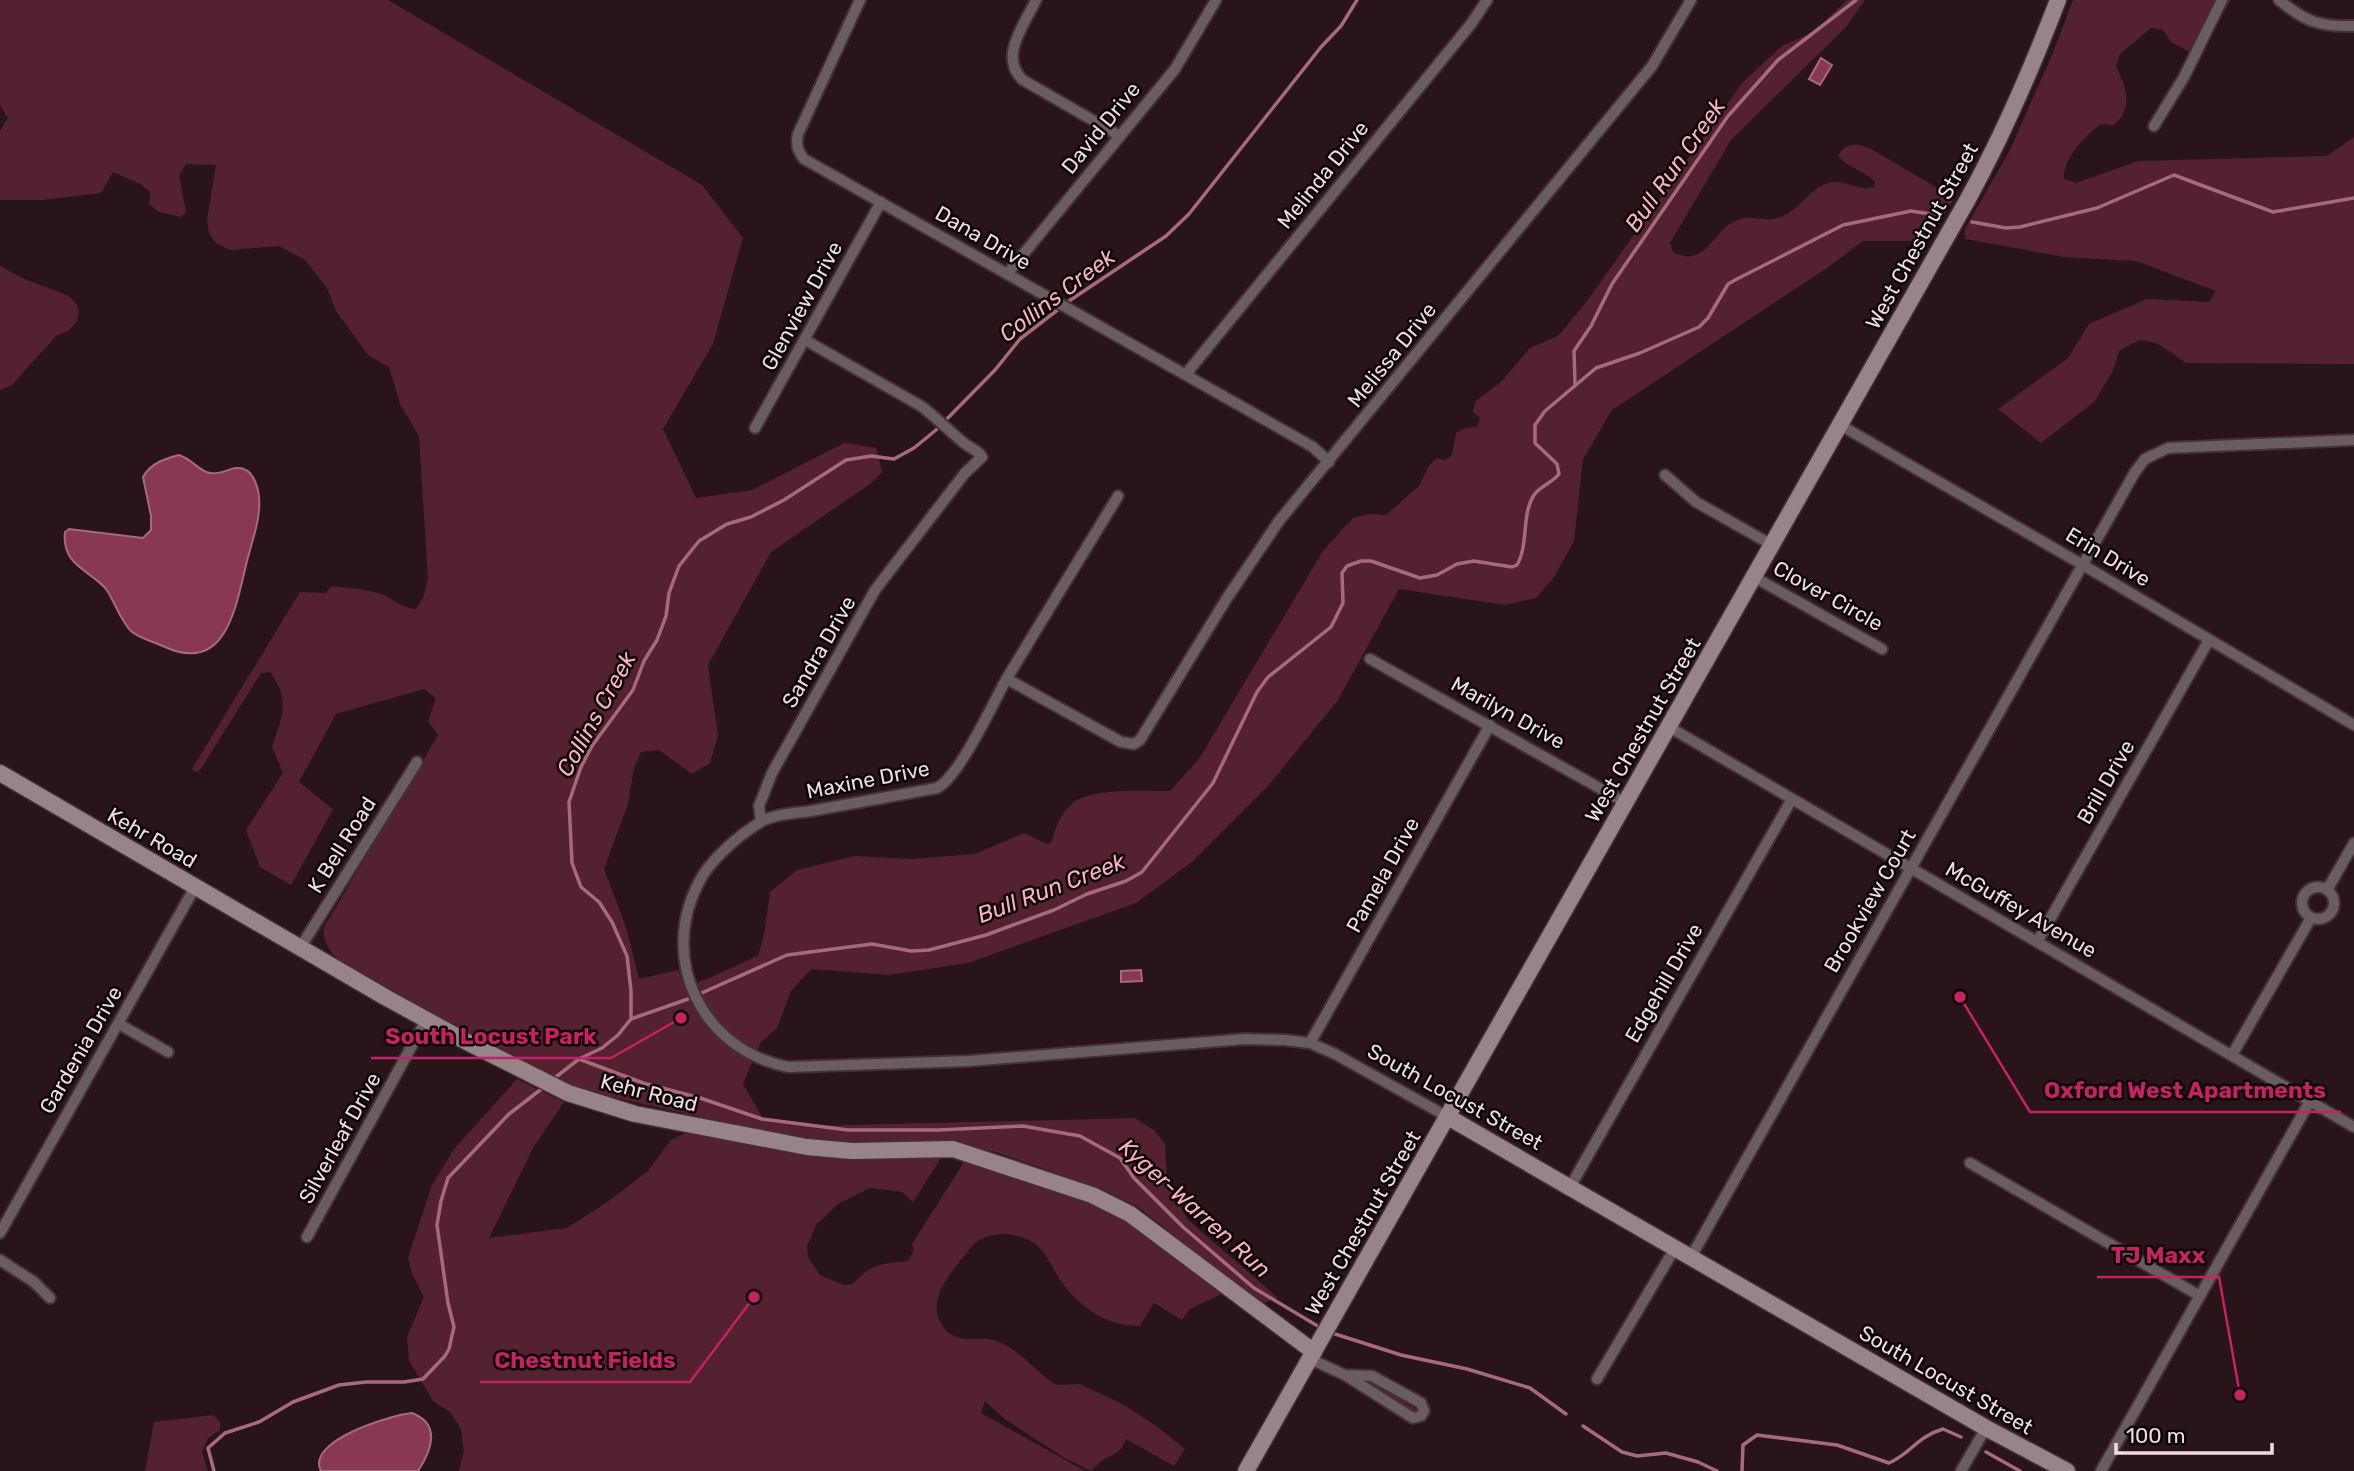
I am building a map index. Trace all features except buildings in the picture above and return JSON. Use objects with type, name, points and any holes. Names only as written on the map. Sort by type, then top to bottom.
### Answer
[{"type":"street","name":"Dana Drive","points":[[860,0],[798,134],[796,144],[804,159],[1313,447],[1329,462]]},
{"type":"street","points":[[1036,0],[1012,50],[1014,70],[1023,80],[1120,136]]},
{"type":"street","name":"David Drive","points":[[1007,274],[1175,69],[1216,0]]},
{"type":"street","name":"Melinda Drive","points":[[1186,374],[1471,24],[1487,0]]},
{"type":"street","name":"Melissa Drive","points":[[1007,679],[1121,743],[1134,744],[1144,734],[1227,598],[1272,531],[1652,66],[1691,0]]},
{"type":"street","name":"West Chestnut Street","points":[[1246,1471],[1992,156],[2026,82],[2058,0]]},
{"type":"street","points":[[2154,126],[2183,77],[2222,0]]},
{"type":"street","points":[[2279,0],[2299,16],[2314,23],[2327,27],[2354,26]]},
{"type":"street","name":"Glenview Drive","points":[[755,428],[881,202]]},
{"type":"street","name":"Sandra Drive","points":[[761,821],[760,807],[772,773],[875,590],[965,473],[980,461],[981,454],[965,444],[942,422],[805,340]]},
{"type":"street","name":"Erin Drive","points":[[1840,425],[2354,726]]},
{"type":"street","name":"Brookview Court","points":[[1691,1256],[2135,472],[2145,459],[2168,448],[2354,440]]},
{"type":"street","points":[[1665,475],[1696,502],[1772,545]]},
{"type":"street","name":"Maxine Drive","points":[[761,821],[943,785],[954,771],[1118,495]]},
{"type":"street","name":"Clover Circle","points":[[1754,577],[1882,649]]},
{"type":"street","name":"Brill Drive","points":[[2037,942],[2209,640]]},
{"type":"street","name":"Marilyn Drive","points":[[1370,659],[1626,803]]},
{"type":"street","name":"Pamela Drive","points":[[1310,1043],[1490,725]]},
{"type":"street","name":"McGuffey Avenue","points":[[1669,727],[2354,1127]]},
{"type":"street","name":"K Bell Road","points":[[300,948],[417,762]]},
{"type":"street","name":"Kehr Road","points":[[0,773],[426,1020],[568,1093],[635,1114],[807,1147],[852,1151],[953,1149],[1085,1192],[1130,1214],[1319,1343]]},
{"type":"street","name":"Edgehill Drive","points":[[1570,1187],[1792,799]]},
{"type":"street","name":"South Locust Street","points":[[761,821],[717,858],[707,870],[686,915],[682,940],[686,971],[698,1003],[718,1030],[750,1053],[776,1065],[813,1067],[982,1060],[1245,1039],[1310,1043],[1355,1064],[1986,1428],[2067,1471]]},
{"type":"street","points":[[2327,890],[2354,843]]},
{"type":"street","name":"Gardenia Drive","points":[[0,1233],[195,887]]},
{"type":"street","points":[[2314,888],[2327,890],[2333,899],[2333,909],[2326,917],[2311,918],[2303,909],[2305,894],[2314,888]]},
{"type":"street","points":[[2232,1055],[2311,918]]},
{"type":"street","name":"Silverleaf Drive","points":[[307,1237],[426,1020]]},
{"type":"street","points":[[119,1024],[168,1052]]},
{"type":"street","points":[[2101,1471],[2310,1101]]},
{"type":"street","points":[[1970,1163],[2200,1296]]},
{"type":"street","points":[[1597,1379],[1675,1248]]},
{"type":"street","points":[[0,1260],[34,1282],[50,1298]]},
{"type":"street","points":[[1319,1343],[1345,1375],[1413,1418],[1417,1419],[1424,1411],[1421,1404],[1372,1376],[1345,1375]]},
{"type":"street","points":[[1961,1471],[1986,1428]]},
{"type":"shaded area","points":[[0,0],[388,0],[702,185],[743,238],[713,344],[663,429],[696,498],[752,490],[844,443],[876,448],[882,472],[870,484],[771,552],[708,665],[718,736],[710,763],[692,774],[659,750],[641,752],[634,768],[628,804],[604,869],[626,927],[639,979],[678,970],[687,994],[699,989],[697,983],[758,956],[770,892],[797,870],[855,856],[912,859],[975,854],[1024,833],[1048,844],[1052,841],[1064,812],[1077,800],[1110,792],[1170,791],[1199,759],[1323,551],[1353,518],[1370,514],[1386,515],[1419,486],[1429,466],[1437,458],[1445,460],[1452,455],[1456,433],[1465,428],[1477,427],[1480,418],[1473,412],[1475,402],[1502,381],[1530,348],[1558,336],[1584,305],[1742,83],[1782,46],[1813,32],[1847,0],[1865,0],[1846,27],[1731,140],[1670,243],[1673,252],[1693,256],[1708,247],[1727,226],[1740,219],[1782,217],[1816,189],[1832,182],[1864,188],[1874,187],[1875,182],[1871,178],[1838,156],[1844,148],[1853,145],[1871,149],[1954,198],[1926,241],[1863,241],[1827,268],[1612,410],[1583,459],[1574,541],[1554,577],[1536,598],[1505,605],[1399,589],[1338,700],[1268,786],[1192,862],[1136,903],[968,963],[888,975],[811,969],[791,991],[777,1028],[761,1042],[743,1084],[763,1119],[810,1126],[1135,1118],[1154,1130],[1165,1144],[1167,1179],[1187,1219],[1278,1298],[1261,1304],[1138,1207],[1102,1189],[996,1152],[942,1143],[858,1146],[813,1142],[603,1095],[566,1083],[512,1057],[338,960],[325,941],[324,927],[438,735],[428,721],[436,698],[424,689],[336,714],[299,782],[333,809],[291,885],[260,867],[246,830],[283,773],[272,747],[283,708],[281,691],[270,672],[261,673],[200,770],[195,772],[192,769],[300,592],[326,593],[331,586],[363,590],[381,594],[416,609],[423,598],[428,579],[419,436],[400,404],[389,367],[368,355],[336,311],[327,288],[305,260],[279,246],[230,250],[216,243],[209,233],[207,220],[216,165],[186,164],[179,175],[186,212],[181,217],[159,212],[149,204],[150,192],[140,184],[113,172],[101,193],[42,200],[0,200],[0,131],[8,118],[0,106]]},
{"type":"shaded area","points":[[2073,0],[2231,0],[2204,46],[2190,52],[2171,42],[2162,29],[2151,28],[2120,54],[2116,66],[2125,89],[2124,111],[2114,125],[2101,124],[2082,141],[2067,164],[2064,179],[2076,183],[2138,161],[2327,156],[2354,137],[2354,364],[2186,363],[2157,343],[2139,340],[2119,351],[2113,371],[2094,402],[2041,443],[1998,409],[2068,358],[2089,324],[2147,299],[2209,302],[2216,291],[2136,261],[2064,257],[1966,239],[1964,232],[1967,225],[2009,152]]},
{"type":"shaded area","points":[[1821,58],[1832,65],[1820,85],[1809,79]]},
{"type":"shaded area","points":[[0,266],[22,278],[67,295],[79,310],[77,321],[68,331],[56,336],[12,385],[0,390]]},
{"type":"shaded area","points":[[179,455],[210,473],[237,468],[246,470],[256,482],[259,498],[256,530],[233,615],[215,644],[202,652],[186,653],[165,647],[131,631],[106,589],[72,560],[65,543],[65,532],[69,529],[143,538],[151,530],[151,516],[143,477],[154,465]]},
{"type":"shaded area","points":[[1141,970],[1142,981],[1121,982],[1121,971]]},
{"type":"shaded area","points":[[517,1079],[564,1102],[533,1148],[489,1238],[567,1228],[647,1172],[671,1140],[688,1132],[800,1153],[858,1159],[943,1155],[913,1202],[902,1192],[870,1188],[838,1204],[816,1225],[807,1246],[808,1258],[820,1275],[844,1285],[853,1284],[866,1272],[878,1266],[908,1261],[914,1250],[912,1244],[966,1159],[1111,1210],[1185,1262],[1223,1293],[1190,1309],[1182,1320],[1154,1303],[1140,1326],[1115,1322],[1092,1312],[1073,1296],[1037,1246],[1021,1237],[1001,1234],[976,1242],[956,1266],[945,1281],[938,1298],[938,1316],[942,1325],[954,1336],[989,1339],[1005,1345],[1056,1385],[1080,1384],[1122,1404],[1185,1449],[1174,1466],[1126,1439],[1118,1452],[1091,1471],[1063,1457],[1005,1419],[985,1401],[981,1413],[1085,1471],[459,1471],[464,1451],[461,1429],[450,1412],[434,1402],[409,1361],[407,1337],[424,1297],[412,1274],[408,1258],[432,1185],[454,1149]]},
{"type":"shaded area","points":[[1368,1383],[1380,1385],[1419,1410],[1416,1414]]},
{"type":"shaded area","points":[[412,1413],[427,1424],[431,1438],[427,1455],[418,1471],[321,1471],[319,1460],[337,1440],[370,1424]]},
{"type":"shaded area","points":[[213,1415],[220,1421],[220,1430],[208,1438],[202,1452],[208,1471],[145,1471],[154,1422]]},
{"type":"waterway","name":"Collins Creek","points":[[1066,303],[1166,236],[1189,214],[1321,47],[1341,26],[1357,0]]},
{"type":"waterway","name":"Bull Run Creek","points":[[1575,384],[1574,351],[1591,326],[1612,284],[1728,116],[1778,60],[1856,0]]},
{"type":"waterway","name":"Bull Run Creek","points":[[1972,222],[2006,228],[2020,227],[2097,208],[2174,175],[2273,212],[2354,198]]},
{"type":"waterway","name":"Bull Run Creek","points":[[631,1019],[688,999],[787,955],[872,944],[911,951],[929,950],[986,935],[1126,881],[1142,872],[1213,783],[1257,692],[1268,677],[1331,627],[1343,603],[1342,573],[1347,566],[1371,561],[1420,578],[1437,575],[1457,564],[1474,561],[1512,567],[1517,565],[1523,548],[1530,503],[1534,495],[1559,474],[1557,464],[1535,443],[1535,425],[1545,411],[1596,368],[1640,353],[1699,327],[1708,318],[1728,284],[1843,225],[1911,211],[1937,215]]},
{"type":"waterway","name":"Collins Creek","points":[[552,1080],[579,1059],[602,1048],[618,1035],[631,1019],[627,956],[612,922],[599,902],[581,887],[572,863],[569,802],[581,767],[592,746],[633,690],[644,661],[657,640],[679,566],[699,541],[727,524],[751,517],[784,500],[846,460],[871,456],[894,459],[914,448],[936,430],[995,370],[1020,339],[1060,308]]},
{"type":"waterway","name":"Kyger-Warren Run","points":[[579,1059],[643,1083],[700,1098],[762,1119],[848,1130],[1023,1126],[1080,1136],[1120,1158],[1134,1178],[1183,1227],[1254,1288],[1321,1328]]},
{"type":"waterway","name":"Collins Creek","points":[[214,1471],[208,1448],[225,1433],[259,1422],[293,1402],[339,1385],[423,1379],[445,1356],[454,1327],[437,1225],[448,1178],[509,1114],[544,1087]]},
{"type":"waterway","name":"Kyger-Warren Run","points":[[1332,1333],[1401,1355],[1467,1369],[1530,1388],[1566,1414]]},
{"type":"waterway","name":"Kyger-Warren Run","points":[[1583,1426],[1622,1452],[1637,1456],[1666,1453],[1698,1462],[1717,1471]]},
{"type":"waterway","name":"Kyger-Warren Run","points":[[1742,1471],[1743,1445],[1757,1435],[1837,1445],[1889,1463],[1934,1432],[1943,1429],[1961,1437]]},
{"type":"waterway","name":"Kyger-Warren Run","points":[[1986,1452],[2020,1471]]},
{"type":"place","name":"Oxford West Apartments","points":[[1960,997]]},
{"type":"place","name":"South Locust Park","points":[[681,1018]]},
{"type":"place","name":"Chestnut Fields","points":[[754,1297]]},
{"type":"place","name":"TJ Maxx","points":[[2240,1395]]}]
